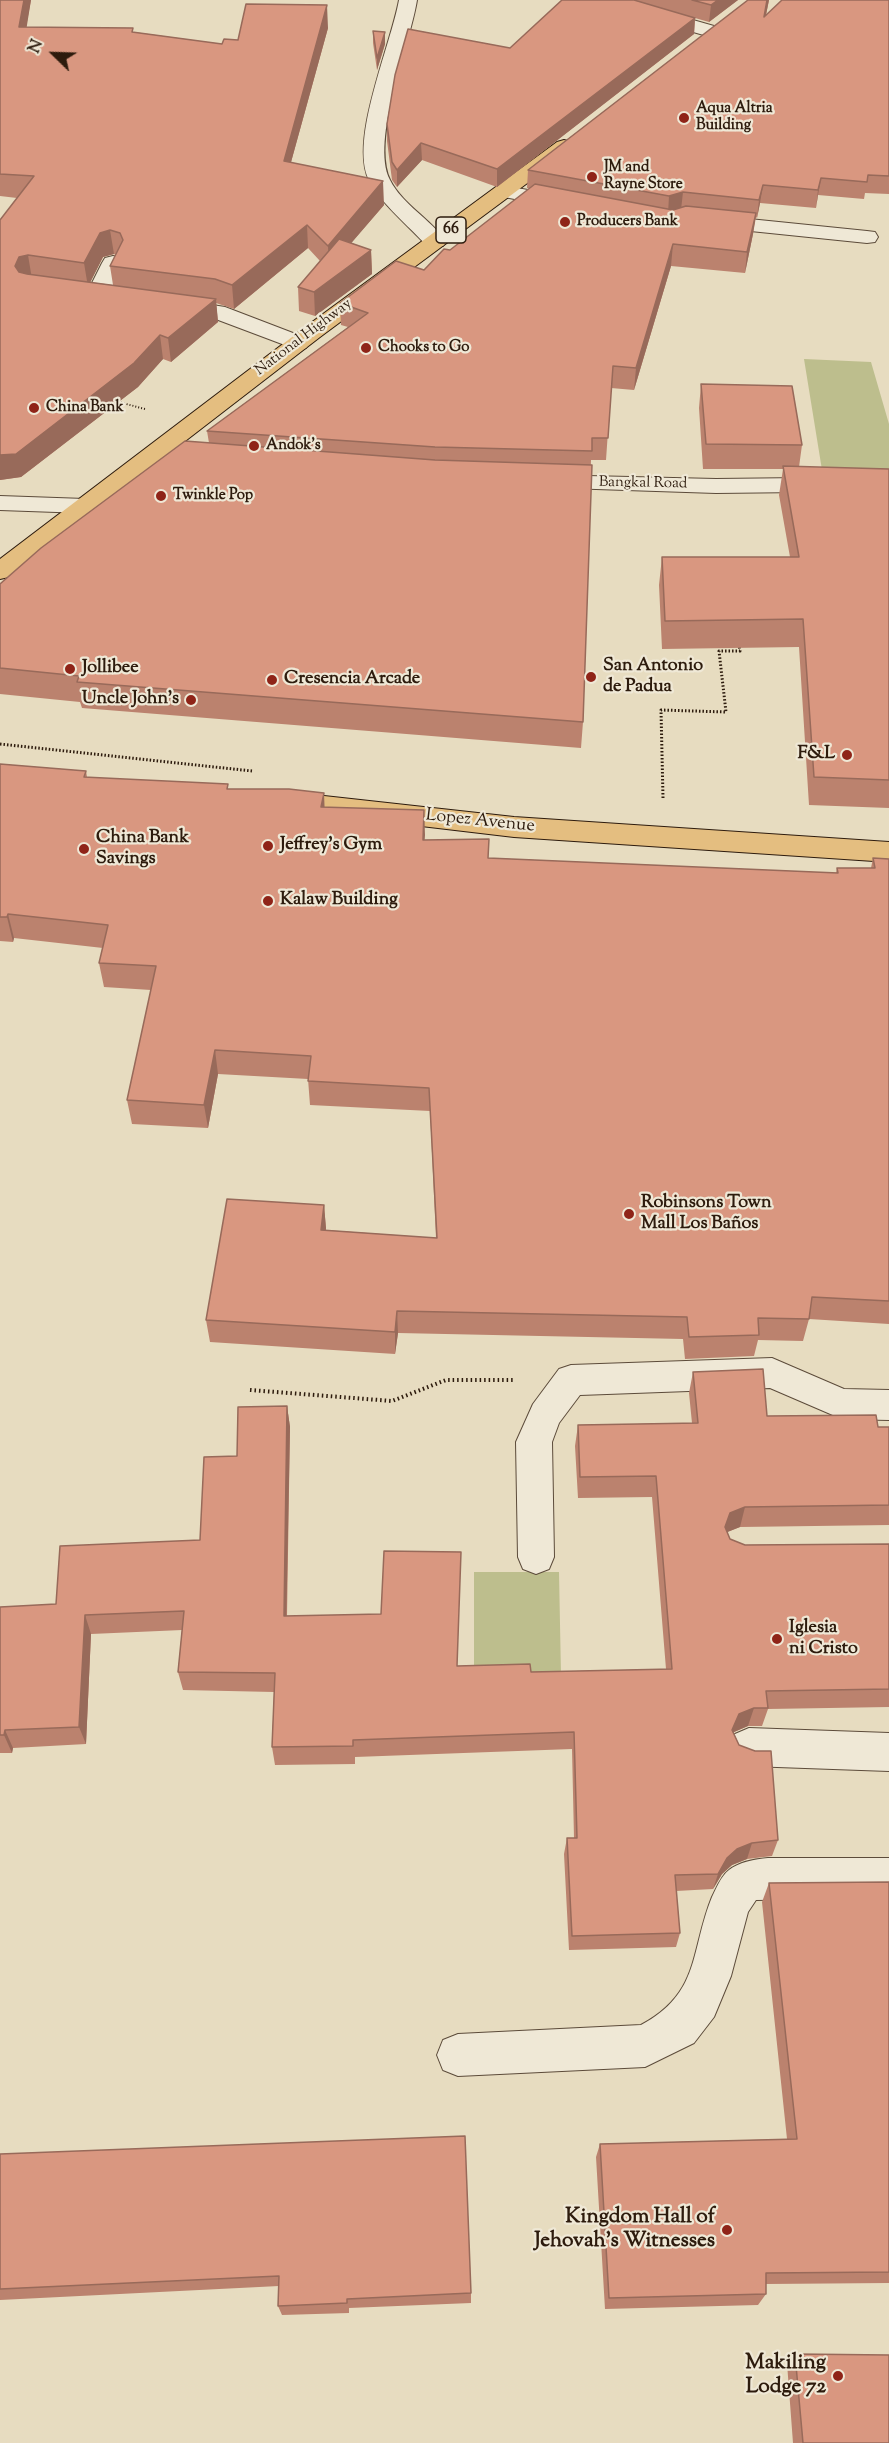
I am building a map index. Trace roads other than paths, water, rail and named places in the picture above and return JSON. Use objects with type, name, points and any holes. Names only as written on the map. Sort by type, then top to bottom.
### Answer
[{"type":"main road","points":[[695,46],[721,26]]},
{"type":"main road","name":"National Highway","points":[[0,571],[192,422],[435,241],[509,190],[584,130]]},
{"type":"main road","name":"Lopez Avenue","points":[[257,798],[514,827],[889,852]]},
{"type":"street","points":[[408,0],[406,24],[377,121],[374,163],[379,180],[435,241]]},
{"type":"street","points":[[603,0],[721,26]]},
{"type":"street","points":[[509,190],[588,204]]},
{"type":"street","points":[[693,220],[867,237]]},
{"type":"street","points":[[97,295],[113,263]]},
{"type":"street","points":[[151,303],[217,312],[298,343]]},
{"type":"street","points":[[146,457],[183,459]]},
{"type":"street","name":"Bangkal Road","points":[[527,481],[716,486],[889,484]]},
{"type":"street","points":[[0,503],[85,506]]},
{"type":"street","points":[[536,1557],[534,1442],[545,1415],[571,1380],[772,1373],[842,1404],[889,1405]]},
{"type":"street","points":[[749,1747],[889,1752]]},
{"type":"street","points":[[458,2055],[645,2046],[679,2028],[699,2002],[710,1976],[729,1906],[743,1884],[768,1878],[889,1878]]},
{"type":"place","name":"Aqua Altria Building","points":[[684,118]]},
{"type":"place","name":"JM and Rayne Store","points":[[592,177]]},
{"type":"place","name":"Producers Bank","points":[[565,222]]},
{"type":"place","name":"Chooks to Go","points":[[366,348]]},
{"type":"place","name":"China Bank","points":[[34,408]]},
{"type":"place","name":"Andok's","points":[[254,446]]},
{"type":"place","name":"Twinkle Pop","points":[[161,496]]},
{"type":"place","name":"Jollibee","points":[[70,669]]},
{"type":"place","name":"San Antonio de Padua","points":[[591,677]]},
{"type":"place","name":"Cresencia Arcade","points":[[272,680]]},
{"type":"place","name":"Uncle John's","points":[[191,700]]},
{"type":"place","name":"F&L","points":[[847,755]]},
{"type":"place","name":"Jeffrey's Gym","points":[[268,846]]},
{"type":"place","name":"China Bank Savings","points":[[84,849]]},
{"type":"place","name":"Kalaw Building","points":[[268,901]]},
{"type":"place","name":"Robinsons Town Mall Los Baños","points":[[629,1214]]},
{"type":"place","name":"Iglesia ni Cristo","points":[[777,1639]]},
{"type":"place","name":"Kingdom Hall of Jehovah's Witnesses","points":[[727,2230]]},
{"type":"place","name":"Makiling Lodge 72","points":[[838,2376]]}]
